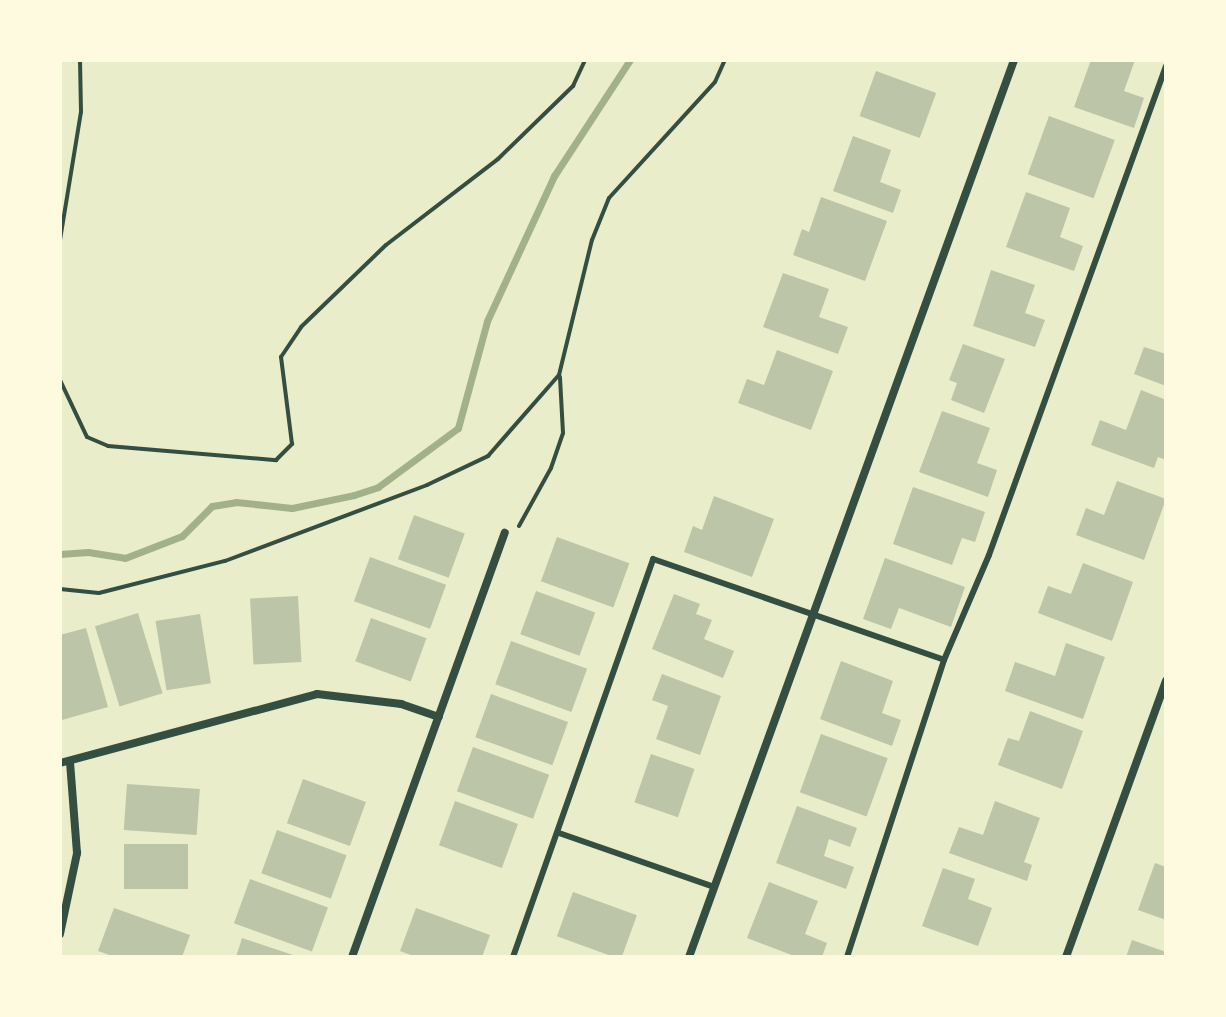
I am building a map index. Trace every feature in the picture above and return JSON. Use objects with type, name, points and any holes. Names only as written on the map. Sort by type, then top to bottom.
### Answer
[{"type":"street","points":[[689,957],[1014,60]]},
{"type":"street","points":[[352,957],[504,536]]},
{"type":"street","points":[[1066,957],[1166,680]]},
{"type":"street","points":[[60,934],[77,853],[65,762],[317,694],[401,704],[439,717]]},
{"type":"lane","points":[[847,957],[944,660],[989,555],[1166,66]]},
{"type":"lane","points":[[513,957],[653,559],[944,660]]},
{"type":"lane","points":[[559,833],[714,887]]},
{"type":"path","points":[[60,240],[81,112],[80,60]]},
{"type":"path","points":[[60,380],[87,437],[108,446],[276,460],[292,444],[281,357],[301,327],[386,245],[498,159],[573,86],[585,60]]},
{"type":"path","points":[[504,536],[513,539],[551,468],[563,433],[559,375],[592,240],[609,198],[715,82],[725,60]]},
{"type":"path","points":[[60,589],[99,593],[225,561],[427,485],[488,456],[559,375]]},
{"type":"building","points":[[1091,60],[1135,60],[1124,91],[1144,98],[1134,128],[1074,107]]},
{"type":"building","points":[[876,71],[936,93],[920,138],[860,116]]},
{"type":"building","points":[[1049,116],[1115,140],[1094,198],[1028,174]]},
{"type":"building","points":[[853,136],[891,150],[880,182],[901,190],[893,213],[833,191]]},
{"type":"building","points":[[1026,192],[1070,208],[1060,237],[1083,246],[1074,271],[1006,247]]},
{"type":"building","points":[[821,197],[887,221],[865,281],[793,255],[802,229],[809,232]]},
{"type":"building","points":[[991,270],[1035,285],[1025,313],[1045,320],[1035,347],[973,326]]},
{"type":"building","points":[[783,273],[829,289],[819,317],[848,327],[838,354],[763,327]]},
{"type":"building","points":[[963,344],[1005,359],[984,413],[951,400],[957,383],[949,380]]},
{"type":"building","points":[[1144,347],[1166,354],[1166,386],[1134,374]]},
{"type":"building","points":[[777,350],[833,371],[811,430],[738,403],[747,379],[764,385]]},
{"type":"building","points":[[1141,390],[1166,400],[1166,460],[1158,457],[1154,468],[1091,445],[1100,420],[1126,430]]},
{"type":"building","points":[[942,411],[990,428],[977,463],[997,470],[988,497],[919,472]]},
{"type":"building","points":[[1117,481],[1166,499],[1144,560],[1076,535],[1086,508],[1104,515]]},
{"type":"building","points":[[913,487],[985,512],[975,542],[962,538],[952,565],[893,544]]},
{"type":"building","points":[[714,496],[774,519],[752,577],[684,552],[693,526],[702,530]]},
{"type":"building","points":[[414,515],[465,533],[449,578],[398,559]]},
{"type":"building","points":[[557,537],[629,563],[613,608],[541,581]]},
{"type":"building","points":[[370,557],[446,585],[430,629],[354,601]]},
{"type":"building","points":[[885,558],[965,587],[951,627],[899,608],[891,629],[863,619]]},
{"type":"building","points":[[1083,563],[1133,582],[1112,641],[1038,613],[1048,586],[1071,594]]},
{"type":"building","points":[[536,591],[595,613],[579,656],[520,634]]},
{"type":"building","points":[[674,594],[700,604],[696,614],[712,620],[704,639],[734,651],[723,678],[652,649]]},
{"type":"building","points":[[298,596],[301,662],[254,664],[250,599]]},
{"type":"building","points":[[138,613],[163,693],[120,706],[95,626]]},
{"type":"building","points":[[200,614],[211,683],[167,690],[156,621]]},
{"type":"building","points":[[371,618],[426,638],[411,681],[355,661]]},
{"type":"building","points":[[86,628],[108,707],[62,720],[60,635]]},
{"type":"building","points":[[511,641],[587,669],[571,712],[495,684]]},
{"type":"building","points":[[1066,643],[1105,657],[1083,719],[1005,691],[1015,662],[1055,676]]},
{"type":"building","points":[[841,661],[893,681],[882,713],[901,720],[892,746],[820,719]]},
{"type":"building","points":[[662,674],[721,696],[700,755],[656,739],[668,706],[652,700]]},
{"type":"building","points":[[491,694],[568,722],[552,765],[475,737]]},
{"type":"building","points":[[1030,711],[1083,731],[1062,789],[998,765],[1008,738],[1019,741]]},
{"type":"building","points":[[821,734],[888,758],[867,817],[800,792]]},
{"type":"building","points":[[473,747],[549,775],[533,819],[457,791]]},
{"type":"building","points":[[651,754],[694,769],[678,817],[634,802]]},
{"type":"building","points":[[303,779],[366,802],[350,846],[287,823]]},
{"type":"building","points":[[127,784],[200,789],[197,835],[124,830]]},
{"type":"building","points":[[455,801],[518,824],[502,868],[439,845]]},
{"type":"building","points":[[995,801],[1040,818],[1024,862],[1032,865],[1027,881],[949,853],[959,827],[983,835]]},
{"type":"building","points":[[797,806],[857,828],[850,847],[829,839],[824,856],[854,867],[846,889],[776,863]]},
{"type":"building","points":[[277,830],[347,855],[331,899],[261,873]]},
{"type":"building","points":[[124,844],[188,844],[188,889],[124,889]]},
{"type":"building","points":[[1155,863],[1166,867],[1166,920],[1138,910]]},
{"type":"building","points":[[943,868],[975,879],[968,899],[992,908],[978,946],[922,926]]},
{"type":"building","points":[[250,879],[328,907],[312,952],[234,923]]},
{"type":"building","points":[[769,882],[818,901],[805,934],[827,943],[822,957],[797,957],[747,938]]},
{"type":"building","points":[[573,892],[637,915],[622,957],[557,936]]},
{"type":"building","points":[[114,908],[190,935],[182,957],[115,957],[98,951]]},
{"type":"building","points":[[416,908],[490,935],[482,957],[416,957],[400,951]]},
{"type":"building","points":[[242,938],[296,956],[236,957]]},
{"type":"building","points":[[1132,940],[1166,952],[1166,957],[1126,957]]},
{"type":"waterway","points":[[60,554],[88,552],[125,558],[182,536],[212,506],[236,502],[292,508],[354,495],[378,487],[458,428],[487,321],[554,176],[630,60]]}]
